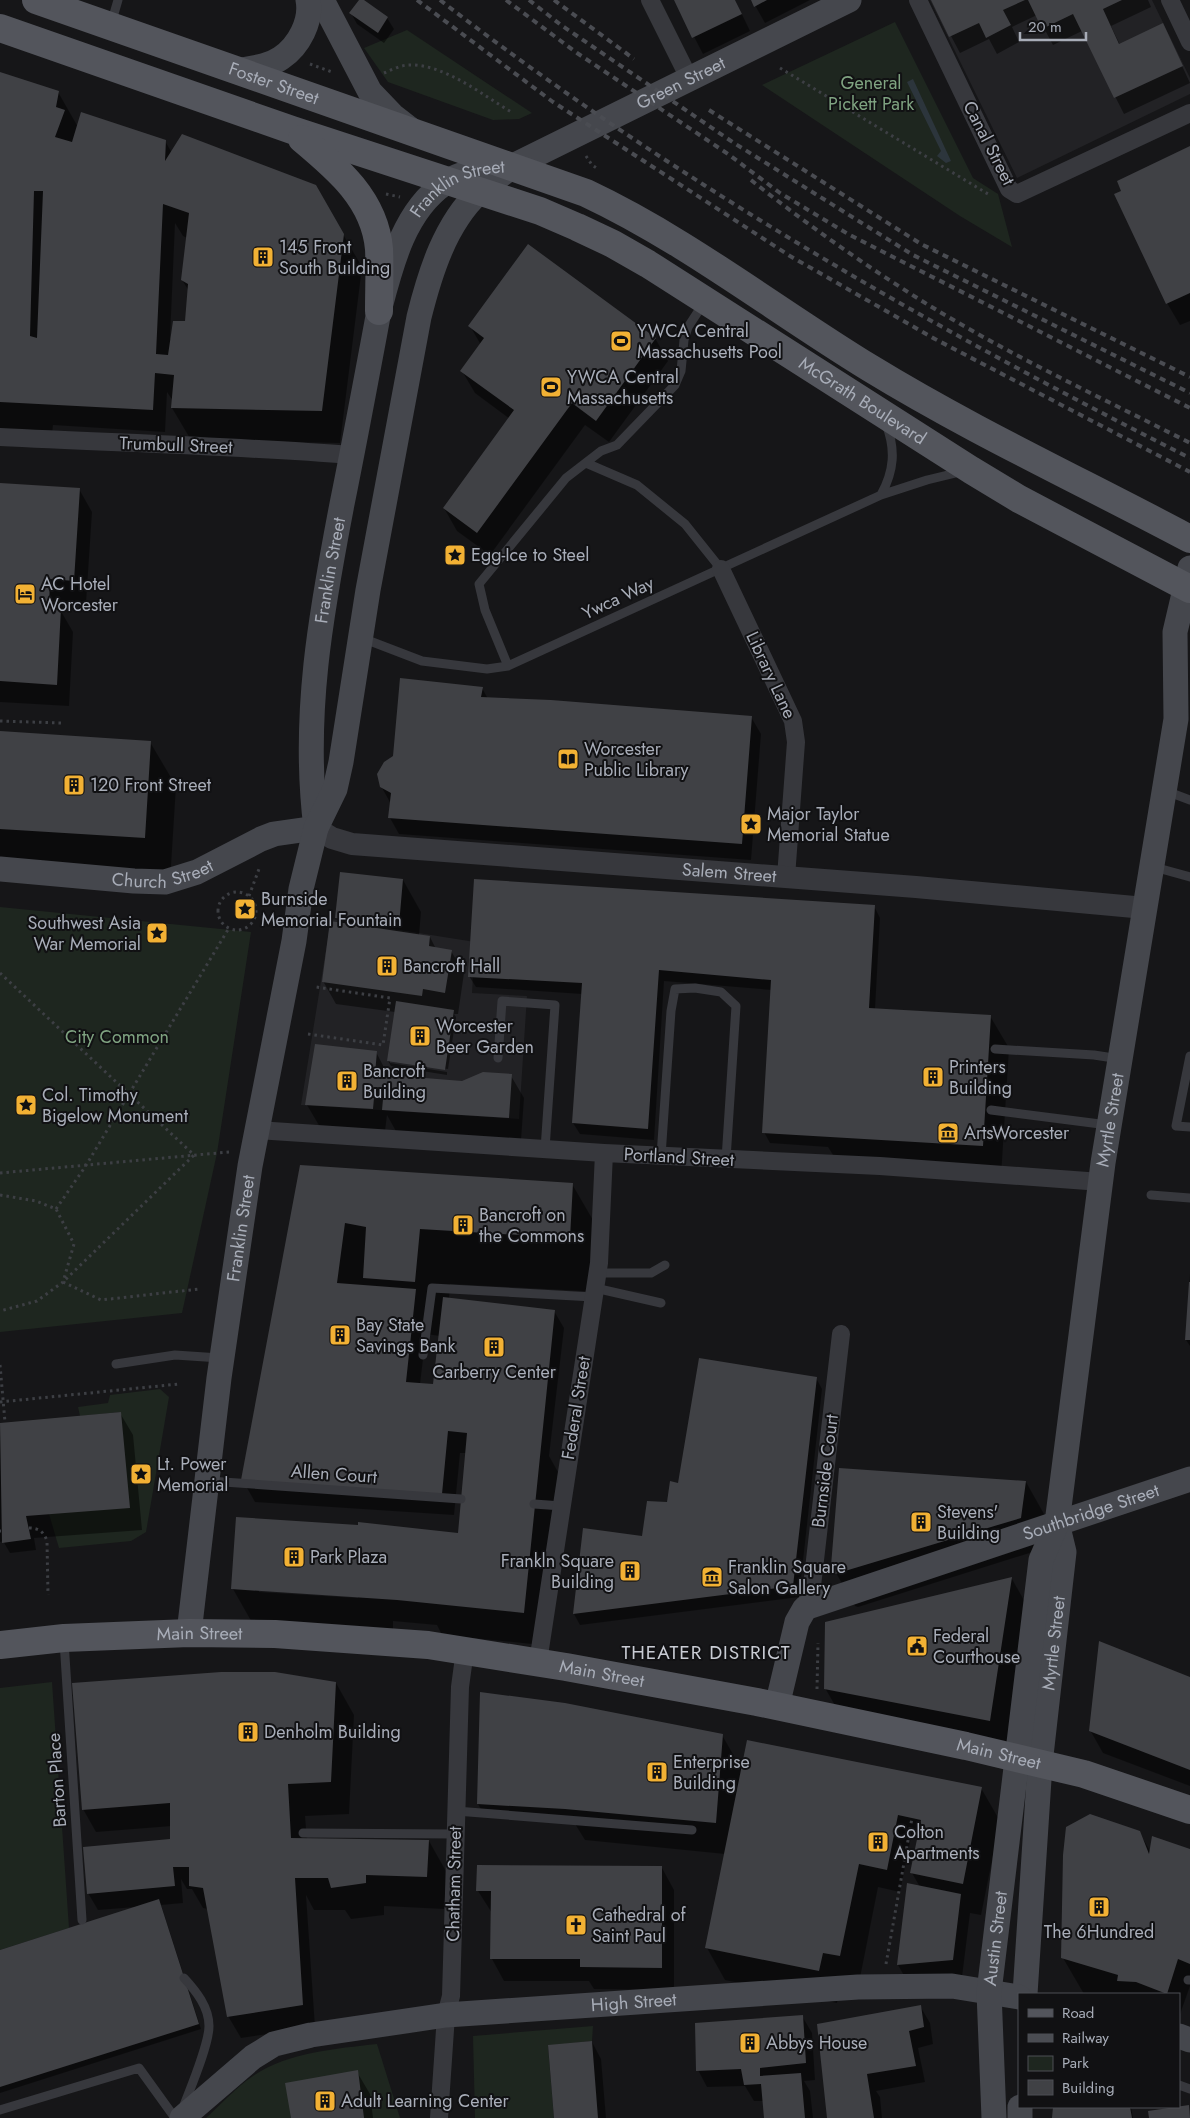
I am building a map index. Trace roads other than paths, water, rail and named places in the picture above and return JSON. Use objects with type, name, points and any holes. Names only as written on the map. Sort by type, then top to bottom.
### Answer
[{"type":"main road","points":[[236,71],[264,66],[281,58],[296,43],[306,26],[308,0]]},
{"type":"main road","points":[[322,0],[370,92],[392,115],[416,134]]},
{"type":"main road","name":"Green Street","points":[[513,166],[849,0]]},
{"type":"main road","name":"Foster Street","points":[[41,1],[416,134],[513,166]]},
{"type":"main road","points":[[0,28],[446,182]]},
{"type":"main road","points":[[292,130],[350,182],[367,206],[379,248],[379,311]]},
{"type":"main road","name":"Franklin Street","points":[[316,828],[311,787],[310,752],[317,651],[327,581],[379,311],[400,242],[422,204],[446,182],[487,168],[513,166]]},
{"type":"main road","name":"Franklin Street","points":[[189,1633],[221,1358],[250,1166],[294,941],[300,889],[316,828],[335,789],[341,762],[360,637],[415,337],[428,280],[453,227],[479,192],[513,166]]},
{"type":"main road","name":"McGrath Boulevard","points":[[513,166],[586,193],[620,210],[676,243],[838,348],[940,409],[1190,538]]},
{"type":"main road","name":"McGrath Boulevard","points":[[446,182],[540,211],[613,244],[970,470],[1019,499],[1188,581]]},
{"type":"main road","name":"Myrtle Street","points":[[1029,1762],[1064,1552],[1057,1523],[1109,1125],[1166,791],[1176,719],[1173,650],[1177,617],[1188,581]]},
{"type":"main road","name":"Myrtle Street","points":[[1176,719],[1190,685]]},
{"type":"main road","name":"Church Street","points":[[0,869],[165,882],[197,872],[274,834],[316,828]]},
{"type":"main road","name":"Southbridge Street","points":[[805,1608],[1190,1479]]},
{"type":"main road","points":[[777,1706],[797,1622],[805,1608]]},
{"type":"main road","name":"Main Street","points":[[0,1645],[64,1638],[189,1633],[275,1634],[428,1645],[465,1650],[777,1706],[966,1746],[1084,1774],[1190,1810]]},
{"type":"main road","name":"Austin Street","points":[[994,2118],[989,1992],[1029,1762]]},
{"type":"main road","name":"Austin Street","points":[[1025,1993],[1029,1762]]},
{"type":"main road","name":"High Street","points":[[180,2118],[254,2057],[274,2044],[311,2035],[446,2015],[858,1987],[952,1986],[1018,1997]]},
{"type":"street","points":[[650,0],[690,80]]},
{"type":"street","name":"Canal Street","points":[[918,0],[1009,189],[1017,194],[1190,113]]},
{"type":"street","points":[[1170,0],[1190,42]]},
{"type":"street","name":"Trumbull Street","points":[[0,437],[177,446],[233,446],[352,455]]},
{"type":"street","name":"Library Lane","points":[[721,569],[793,721],[796,742],[786,877]]},
{"type":"street","name":"Salem Street","points":[[316,828],[332,838],[352,844],[786,877],[1145,908]]},
{"type":"street","name":"Portland Street","points":[[257,1130],[545,1150],[880,1166],[1101,1182]]},
{"type":"street","name":"Federal Street","points":[[538,1662],[562,1506],[569,1446],[595,1286],[604,1153]]},
{"type":"street","name":"Burnside Court","points":[[805,1608],[812,1586],[841,1334]]},
{"type":"street","name":"Chatham Street","points":[[439,2118],[446,2015],[451,1996],[460,1687],[465,1650]]},
{"type":"lane","points":[[110,26],[118,0]]},
{"type":"lane","points":[[508,666],[485,610],[479,584],[563,480],[602,451],[616,444],[675,385],[681,371],[684,340],[688,327],[705,301]]},
{"type":"lane","points":[[880,413],[893,445],[892,468],[881,495]]},
{"type":"lane","points":[[586,463],[637,485],[685,524],[721,569]]},
{"type":"lane","name":"Ywca Way","points":[[360,637],[422,661],[487,669],[508,666],[881,495],[944,475],[970,470]]},
{"type":"lane","points":[[1166,791],[1190,800]]},
{"type":"lane","points":[[1154,867],[1190,877]]},
{"type":"lane","points":[[661,1156],[671,1011],[675,989],[695,988],[721,992],[736,1006],[726,1159]]},
{"type":"lane","points":[[498,1058],[502,1001],[554,1004],[545,1150]]},
{"type":"lane","points":[[995,1049],[1094,1055],[1120,1060]]},
{"type":"lane","points":[[1190,1056],[1176,1126],[1190,1127]]},
{"type":"lane","points":[[991,1110],[1109,1125]]},
{"type":"lane","points":[[1151,1195],[1190,1198]]},
{"type":"lane","points":[[423,1355],[432,1288],[595,1286],[651,1273],[664,1265]]},
{"type":"lane","points":[[595,1286],[661,1303]]},
{"type":"lane","points":[[116,1364],[174,1355],[221,1358]]},
{"type":"lane","name":"Allen Court","points":[[206,1481],[461,1499]]},
{"type":"lane","points":[[534,1504],[562,1506]]},
{"type":"lane","name":"Barton Place","points":[[64,1638],[82,1920]]},
{"type":"lane","points":[[456,1811],[692,1830]]},
{"type":"lane","points":[[303,1833],[455,1834]]},
{"type":"lane","points":[[180,2118],[200,2061],[209,2026],[206,2010],[196,1990],[184,1978]]},
{"type":"lane","points":[[0,2110],[139,2068],[175,2118]]},
{"type":"railway","points":[[417,0],[553,102],[790,256],[935,339],[1190,472]]},
{"type":"railway","points":[[440,0],[528,66],[619,129],[804,247],[899,303],[995,356],[1190,458]]},
{"type":"railway","points":[[506,0],[577,53],[728,154],[780,193],[848,234],[1190,408]]},
{"type":"railway","points":[[529,0],[561,25],[734,143],[913,255],[1190,393]]},
{"type":"railway","points":[[554,0],[634,59]]},
{"type":"railway","points":[[709,110],[921,244],[1190,377]]},
{"type":"railway","points":[[751,180],[856,258],[922,301],[1054,375],[1190,443]]},
{"type":"place","name":"145 Front South Building","points":[[263,257]]},
{"type":"place","name":"YWCA Central Massachusetts Pool","points":[[621,341]]},
{"type":"place","name":"YWCA Central Massachusetts","points":[[551,387]]},
{"type":"place","name":"Egg-Ice to Steel","points":[[455,555]]},
{"type":"place","name":"AC Hotel Worcester","points":[[25,594]]},
{"type":"place","name":"Worcester Public Library","points":[[568,759]]},
{"type":"place","name":"120 Front Street","points":[[74,785]]},
{"type":"place","name":"Major Taylor Memorial Statue","points":[[751,824]]},
{"type":"place","name":"Burnside Memorial Fountain","points":[[245,909]]},
{"type":"place","name":"Southwest Asia War Memorial","points":[[157,933]]},
{"type":"place","name":"Bancroft Hall","points":[[387,966]]},
{"type":"place","name":"Worcester Beer Garden","points":[[420,1036]]},
{"type":"place","name":"Printers Building","points":[[933,1077]]},
{"type":"place","name":"Bancroft Building","points":[[347,1081]]},
{"type":"place","name":"Col. Timothy Bigelow Monument","points":[[26,1105]]},
{"type":"place","name":"ArtsWorcester","points":[[948,1133]]},
{"type":"place","name":"Bancroft on the Commons","points":[[463,1225]]},
{"type":"place","name":"Bay State Savings Bank","points":[[340,1335]]},
{"type":"place","name":"Carberry Center","points":[[494,1347]]},
{"type":"place","name":"Lt. Power Memorial","points":[[141,1474]]},
{"type":"place","name":"Stevens' Building","points":[[921,1522]]},
{"type":"place","name":"Park Plaza","points":[[294,1557]]},
{"type":"place","name":"Frankln Square Building","points":[[630,1571]]},
{"type":"place","name":"Franklin Square Salon Gallery","points":[[712,1577]]},
{"type":"place","name":"Federal Courthouse","points":[[917,1646]]},
{"type":"place","name":"Denholm Building","points":[[248,1732]]},
{"type":"place","name":"Enterprise Building","points":[[657,1772]]},
{"type":"place","name":"Colton Apartments","points":[[878,1842]]},
{"type":"place","name":"The 6Hundred","points":[[1099,1907]]},
{"type":"place","name":"Cathedral of Saint Paul","points":[[576,1925]]},
{"type":"place","name":"Abbys House","points":[[750,2043]]},
{"type":"place","name":"Adult Learning Center","points":[[325,2101]]},
{"type":"district","name":"THEATER DISTRICT","points":[[706,1652]]},
{"type":"park label","name":"General Pickett Park","points":[[871,94]]},
{"type":"park label","name":"City Common","points":[[117,1037]]}]
